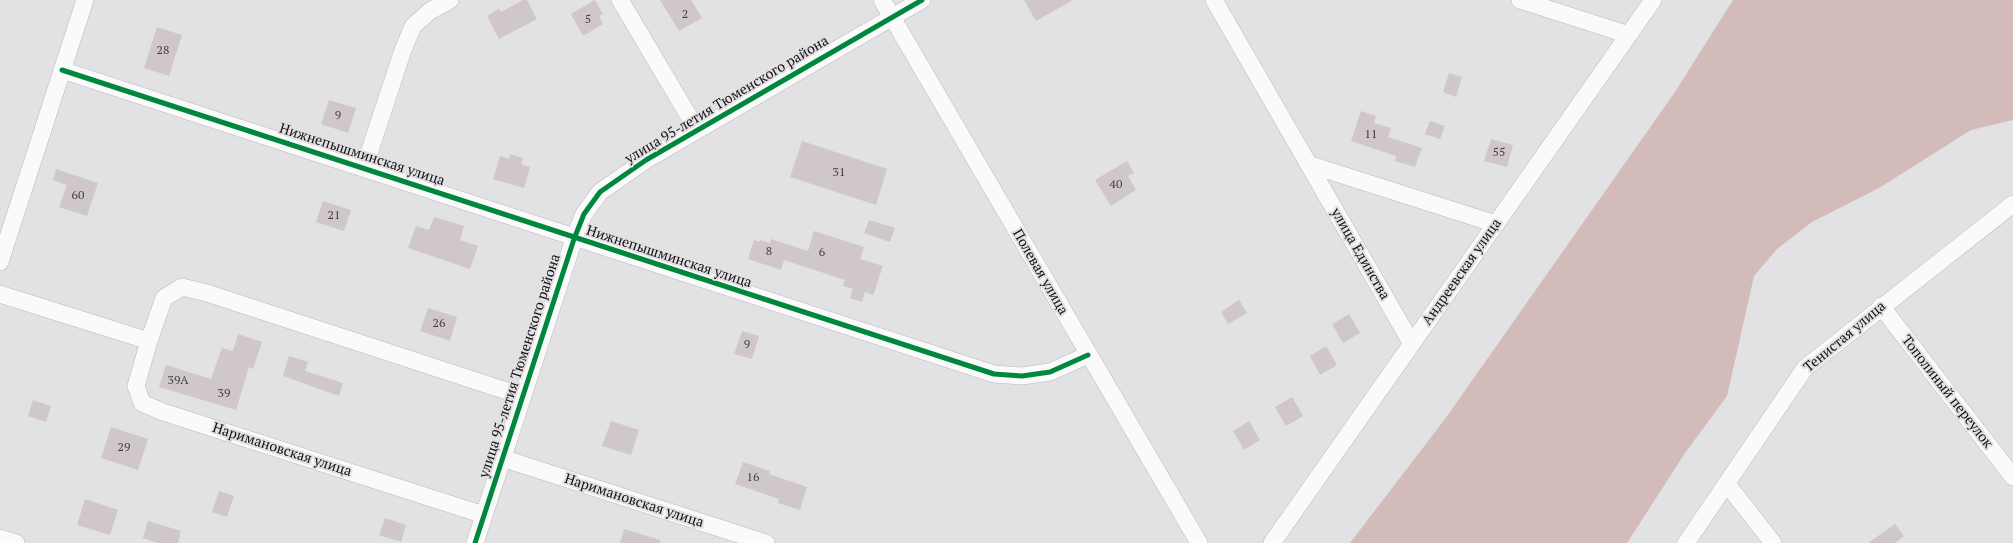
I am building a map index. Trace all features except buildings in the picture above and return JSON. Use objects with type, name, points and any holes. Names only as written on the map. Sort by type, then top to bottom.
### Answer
[{"type":"street","points":[[0,262],[85,0]]},
{"type":"street","points":[[364,168],[402,50],[413,26],[430,11],[450,0]]},
{"type":"street","points":[[620,0],[697,130]]},
{"type":"street","name":"Полевая улица","points":[[882,0],[1199,543]]},
{"type":"street","name":"улица 95-летия Тюменского района","points":[[475,543],[574,239],[584,214],[600,192],[646,160],[922,0]]},
{"type":"street","name":"улица Единства","points":[[1214,0],[1412,344]]},
{"type":"street","points":[[1520,0],[1629,35]]},
{"type":"street","name":"Андреевская улица","points":[[1272,543],[1653,0]]},
{"type":"street","name":"Нижнепышминская улица","points":[[62,70],[364,168],[574,239],[994,374],[1022,376],[1050,372],[1088,355]]},
{"type":"street","points":[[1308,164],[1496,224]]},
{"type":"street","name":"Тенистая улица","points":[[1686,543],[1805,368],[1881,306],[2013,204]]},
{"type":"street","name":"Наримановская улица","points":[[484,515],[163,412],[142,403],[136,386],[150,341],[164,298],[182,287],[522,396]]},
{"type":"street","points":[[0,294],[150,341]]},
{"type":"street","name":"Тополиный переулок","points":[[1881,306],[2013,477]]},
{"type":"street","name":"Наримановская улица","points":[[502,458],[766,543]]},
{"type":"street","points":[[1727,484],[1773,543]]},
{"type":"street","points":[[0,538],[16,543]]},
{"type":"shaded area","points":[[1733,0],[2013,0],[2013,120],[1971,130],[1879,188],[1812,222],[1777,249],[1754,276],[1727,396],[1685,453],[1627,543],[1350,543],[1445,419],[1675,92]]},
{"type":"cycle path","points":[[475,543],[574,239],[584,214],[600,192],[646,160],[922,0]]},
{"type":"cycle path","points":[[62,70],[994,374],[1022,376],[1050,372],[1088,355]]}]
